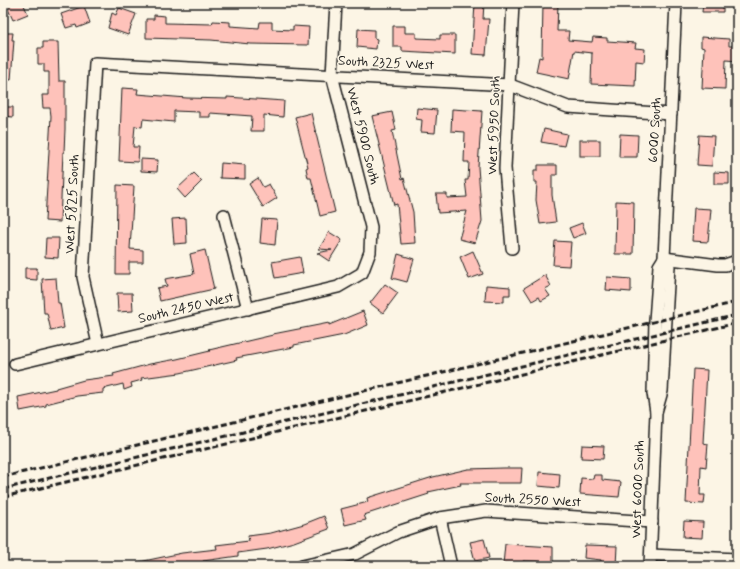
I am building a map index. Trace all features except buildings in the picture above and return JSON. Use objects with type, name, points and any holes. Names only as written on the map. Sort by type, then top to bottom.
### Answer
[{"type":"street","name":"West 5900 South","points":[[336,3],[332,75],[371,227],[370,252],[362,273]]},
{"type":"street","name":"West 5950 South","points":[[512,248],[505,168],[513,3]]},
{"type":"street","name":"6000 South","points":[[660,341],[659,266],[664,258],[676,3]]},
{"type":"street","name":"South 2325 West","points":[[95,63],[510,85],[568,107],[671,114]]},
{"type":"street","name":"West 5825 South","points":[[95,63],[83,277],[98,344]]},
{"type":"street","points":[[224,215],[248,309]]},
{"type":"street","points":[[664,258],[725,265],[737,261]]},
{"type":"street","name":"South 2450 West","points":[[15,364],[338,287],[362,273]]},
{"type":"street","name":"West 6000 South","points":[[651,560],[656,412],[652,393],[660,341]]},
{"type":"street","name":"South 2550 West","points":[[302,566],[355,554],[398,532],[440,518],[486,511],[652,522]]},
{"type":"street","points":[[440,518],[451,566]]},
{"type":"street","points":[[651,560],[737,559]]},
{"type":"railway","points":[[3,477],[737,302]]},
{"type":"railway","points":[[3,489],[737,315]]},
{"type":"railway","points":[[3,497],[737,323]]}]
